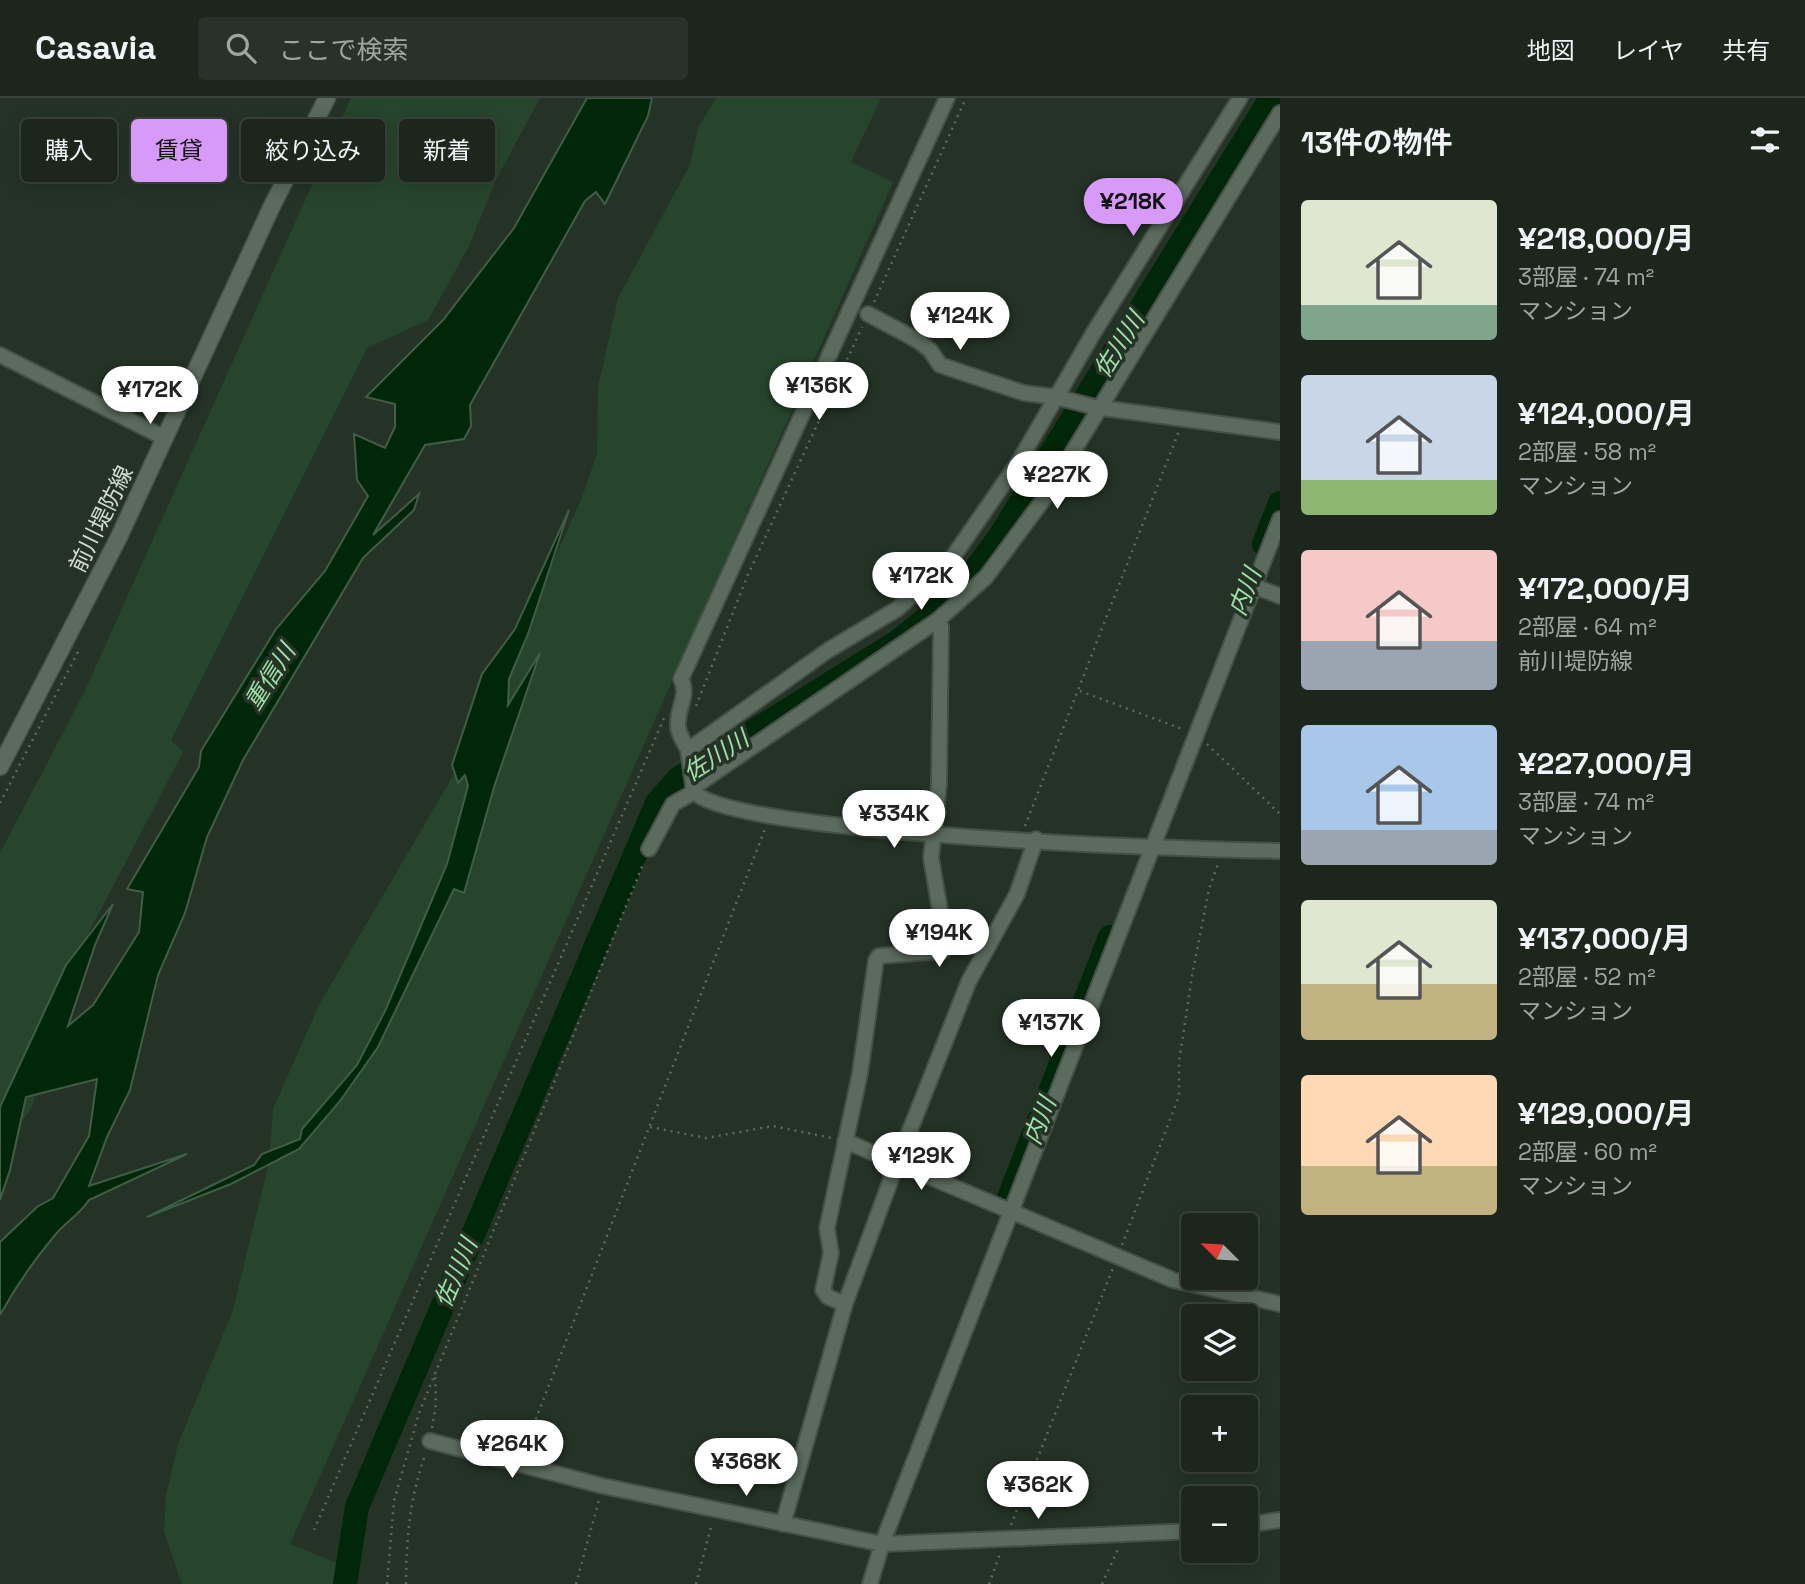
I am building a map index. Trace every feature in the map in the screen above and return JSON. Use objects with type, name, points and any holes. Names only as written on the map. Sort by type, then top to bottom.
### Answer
[{"type":"street","name":"前川堤防線","points":[[0,768],[118,539],[272,206],[327,98]]},
{"type":"street","points":[[947,98],[681,679],[685,686],[677,725],[689,752],[694,786],[703,799],[770,816],[934,835],[1280,851]]},
{"type":"street","points":[[689,752],[827,651],[897,609],[950,561],[992,503],[1058,398],[1240,98]]},
{"type":"street","points":[[649,849],[673,804],[694,786],[938,620],[986,577],[1046,496],[1097,407],[1280,113]]},
{"type":"street","points":[[868,314],[917,340],[930,350],[940,365],[1024,393],[1097,407],[1280,432]]},
{"type":"street","points":[[0,355],[165,438]]},
{"type":"street","points":[[870,1584],[882,1544],[1280,519]]},
{"type":"street","points":[[1254,586],[1280,596]]},
{"type":"street","points":[[845,1304],[828,1297],[823,1290],[830,1265],[829,1216],[860,1073],[876,960],[879,956],[943,951],[946,945],[931,858],[941,694],[941,627],[938,620]]},
{"type":"street","points":[[783,1524],[845,1304],[897,1163],[969,982],[1017,894],[1036,839]]},
{"type":"street","points":[[845,1141],[1117,1258],[1205,1290],[1279,1299]]},
{"type":"street","points":[[430,1441],[603,1486],[882,1544],[1005,1541],[1181,1531]]},
{"type":"street","points":[[1258,1523],[1280,1520]]},
{"type":"path","points":[[696,708],[747,577],[966,98]]},
{"type":"path","points":[[1020,839],[1184,418]]},
{"type":"path","points":[[314,1530],[664,717]]},
{"type":"path","points":[[519,1464],[770,816]]},
{"type":"path","points":[[387,1584],[394,1501],[435,1369],[649,849]]},
{"type":"path","points":[[989,1584],[1179,1096],[1179,1062],[1192,976],[1213,873],[1226,850]]},
{"type":"path","points":[[650,1127],[706,1138],[773,1126],[845,1141]]},
{"type":"path","points":[[406,1584],[406,1546],[411,1500],[430,1441],[436,1404],[435,1369]]},
{"type":"path","points":[[576,1584],[603,1486]]},
{"type":"path","points":[[696,1584],[716,1509]]},
{"type":"path","points":[[1102,1584],[1125,1533]]},
{"type":"shaded area","points":[[351,98],[540,98],[496,180],[469,246],[428,320],[367,348],[171,740],[183,752],[85,940],[32,1107],[16,1129],[0,1143],[0,853],[84,693],[313,182],[385,182],[385,119],[342,119]]},
{"type":"shaded area","points":[[716,98],[881,98],[851,162],[893,182],[290,1544],[357,1571],[354,1584],[182,1584],[164,1531],[166,1494],[178,1444],[232,1313],[269,1163],[273,1109],[319,1005],[467,752],[581,500],[597,454],[598,387],[618,298],[690,165],[698,128]]},
{"type":"water","name":"重信川","points":[[587,98],[652,98],[648,116],[605,204],[596,192],[585,201],[470,405],[471,426],[464,439],[425,445],[373,535],[419,494],[414,510],[363,558],[243,760],[207,837],[185,913],[158,975],[130,1090],[107,1137],[89,1186],[187,1154],[89,1200],[40,1254],[0,1315],[0,1242],[37,1207],[53,1198],[89,1136],[97,1079],[26,1097],[10,1170],[0,1200],[0,1107],[66,965],[113,904],[95,945],[68,1026],[93,1005],[139,932],[143,892],[127,889],[199,767],[201,751],[276,629],[325,571],[368,496],[357,480],[354,434],[385,448],[395,427],[395,404],[366,397],[443,320],[514,228]]},
{"type":"water","points":[[569,510],[528,634],[509,679],[508,705],[540,653],[495,784],[464,893],[454,889],[378,1047],[340,1101],[299,1149],[231,1184],[147,1217],[254,1165],[262,1154],[300,1139],[302,1129],[357,1065],[386,1009],[447,864],[468,786],[465,775],[458,783],[452,765],[482,674],[515,629]]},
{"type":"waterway","name":"佐川川","points":[[345,1584],[357,1507],[657,803],[679,778],[897,642],[958,593],[1000,536],[1271,98]]},
{"type":"waterway","name":"内川","points":[[1264,544],[1280,503]]},
{"type":"waterway","name":"内川","points":[[1007,1203],[1110,937]]}]
